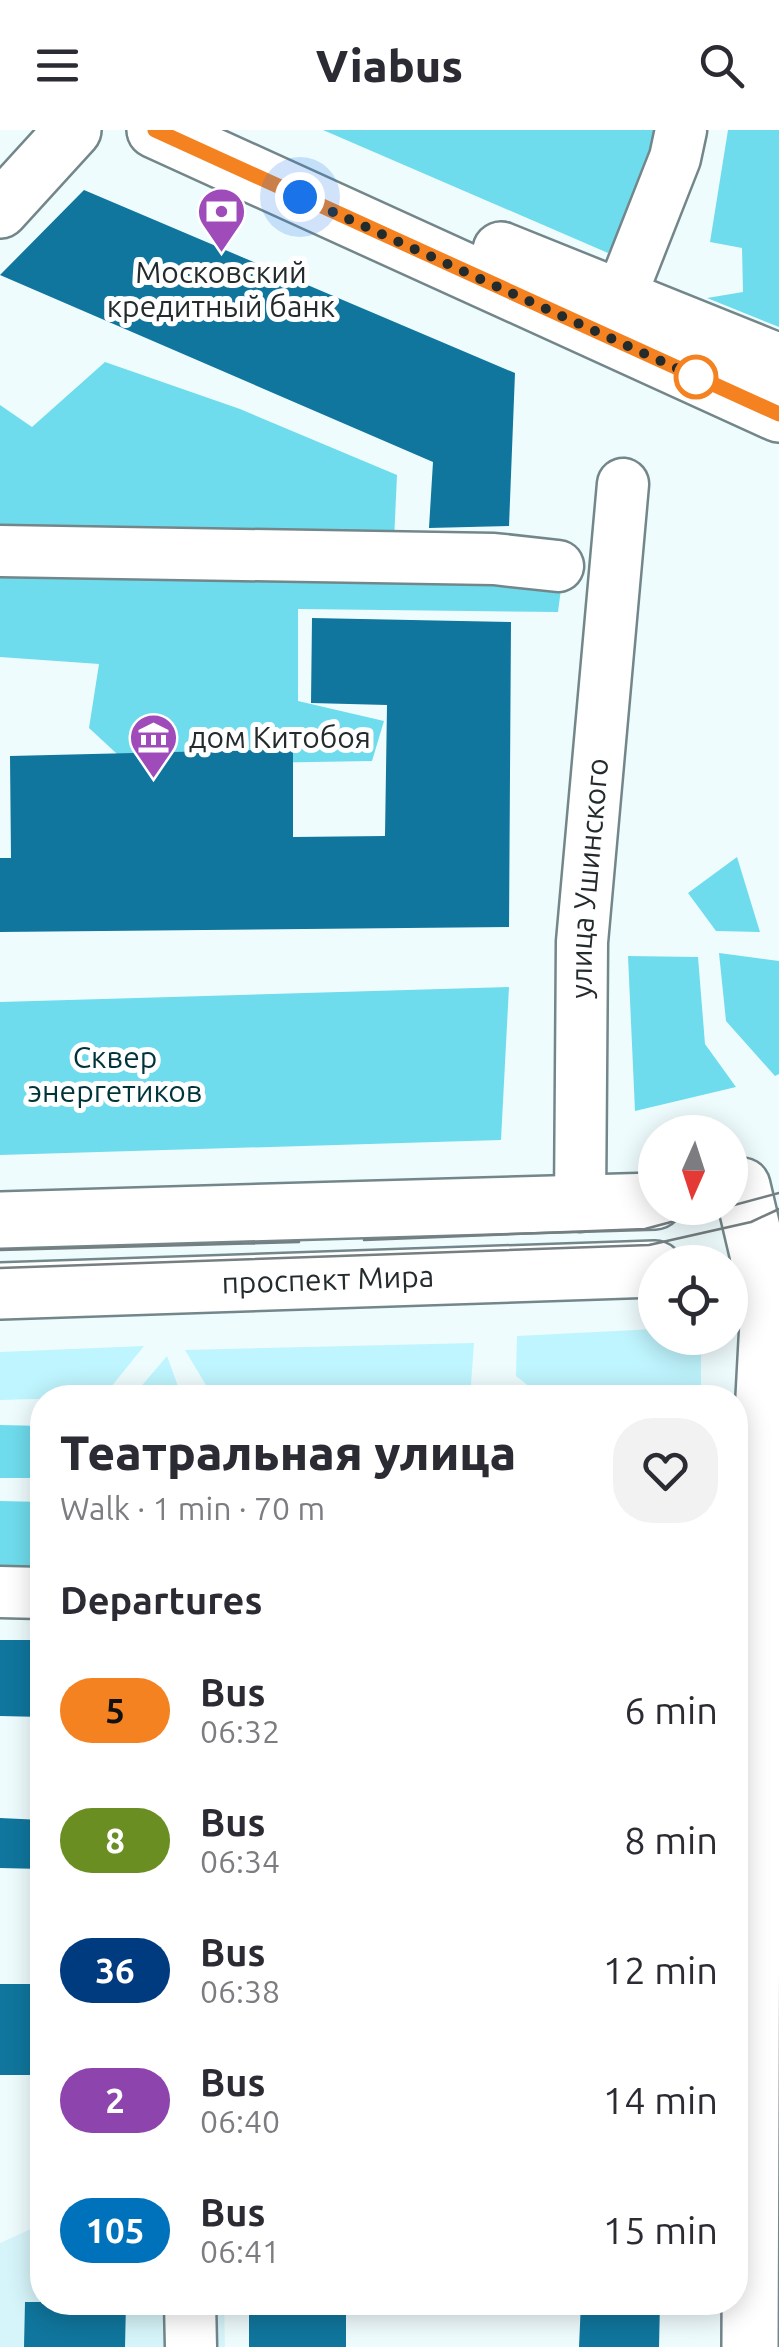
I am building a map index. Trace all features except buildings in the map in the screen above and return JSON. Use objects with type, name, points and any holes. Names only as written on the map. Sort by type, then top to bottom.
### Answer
[{"type":"main road","points":[[0,210],[73,130]]},
{"type":"main road","points":[[155,130],[614,316],[779,362]]},
{"type":"main road","points":[[234,130],[555,274],[614,316],[779,414]]},
{"type":"main road","points":[[750,1182],[755,1256],[768,1322],[767,1576],[750,2347]]},
{"type":"main road","points":[[0,1220],[638,1203]]},
{"type":"main road","name":"улица Ушинского","points":[[580,1206],[581,1273]]},
{"type":"main road","name":"проспект Мира","points":[[0,1291],[638,1270]]},
{"type":"street","points":[[614,316],[675,158],[681,130]]},
{"type":"street","name":"улица Ушинского","points":[[580,1206],[582,942],[623,484]]},
{"type":"street","points":[[0,552],[494,559],[558,566]]},
{"type":"street","points":[[0,1592],[30,1593]]},
{"type":"street","points":[[190,2315],[191,2347]]},
{"type":"shaded area","points":[[638,1330],[638,1355],[701,1355],[701,1385],[527,1385],[516,1376],[517,1336]]},
{"type":"shaded area","points":[[474,1343],[471,1385],[206,1385],[185,1350]]},
{"type":"shaded area","points":[[144,1346],[113,1385],[30,1385],[30,1399],[0,1400],[0,1352]]},
{"type":"shaded area","points":[[167,1356],[178,1385],[142,1385]]},
{"type":"shaded area","points":[[30,2229],[30,2315],[224,2315],[225,2347],[0,2347],[0,2243]]},
{"type":"green space","points":[[323,130],[662,130],[655,160],[608,253]]},
{"type":"green space","points":[[728,130],[779,130],[779,327],[707,298],[743,292],[742,248],[710,242]]},
{"type":"green space","points":[[105,362],[240,409],[397,475],[394,541],[0,539],[0,405],[32,427]]},
{"type":"green space","points":[[0,565],[401,573],[561,589],[558,612],[298,609],[298,701],[384,721],[372,761],[129,765],[89,728],[99,664],[0,657]]},
{"type":"green space","points":[[737,857],[760,932],[716,931],[688,893]]},
{"type":"green space","points":[[719,953],[779,961],[779,1074],[775,1076],[726,1021]]},
{"type":"green space","points":[[628,956],[698,957],[705,1044],[736,1087],[635,1111]]},
{"type":"green space","name":"Сквер энергетиков","points":[[509,987],[501,1140],[0,1155],[0,1002]]},
{"type":"green space","points":[[0,1425],[30,1426],[30,1478],[0,1478]]},
{"type":"green space","points":[[0,1501],[30,1502],[30,1570],[0,1570]]},
{"type":"tram line","points":[[364,1240],[645,1229],[779,1193]]},
{"type":"tram line","points":[[0,1268],[649,1245],[751,1222],[779,1209]]},
{"type":"tram line","points":[[0,1250],[299,1242]]},
{"type":"bus line","name":"5","points":[[155,130],[779,414]]},
{"type":"place","name":"Московский кредитный банк","points":[[221,254]]},
{"type":"place","name":"дом Китобоя","points":[[154,780]]},
{"type":"route","points":[[300,197],[696,377]]}]
